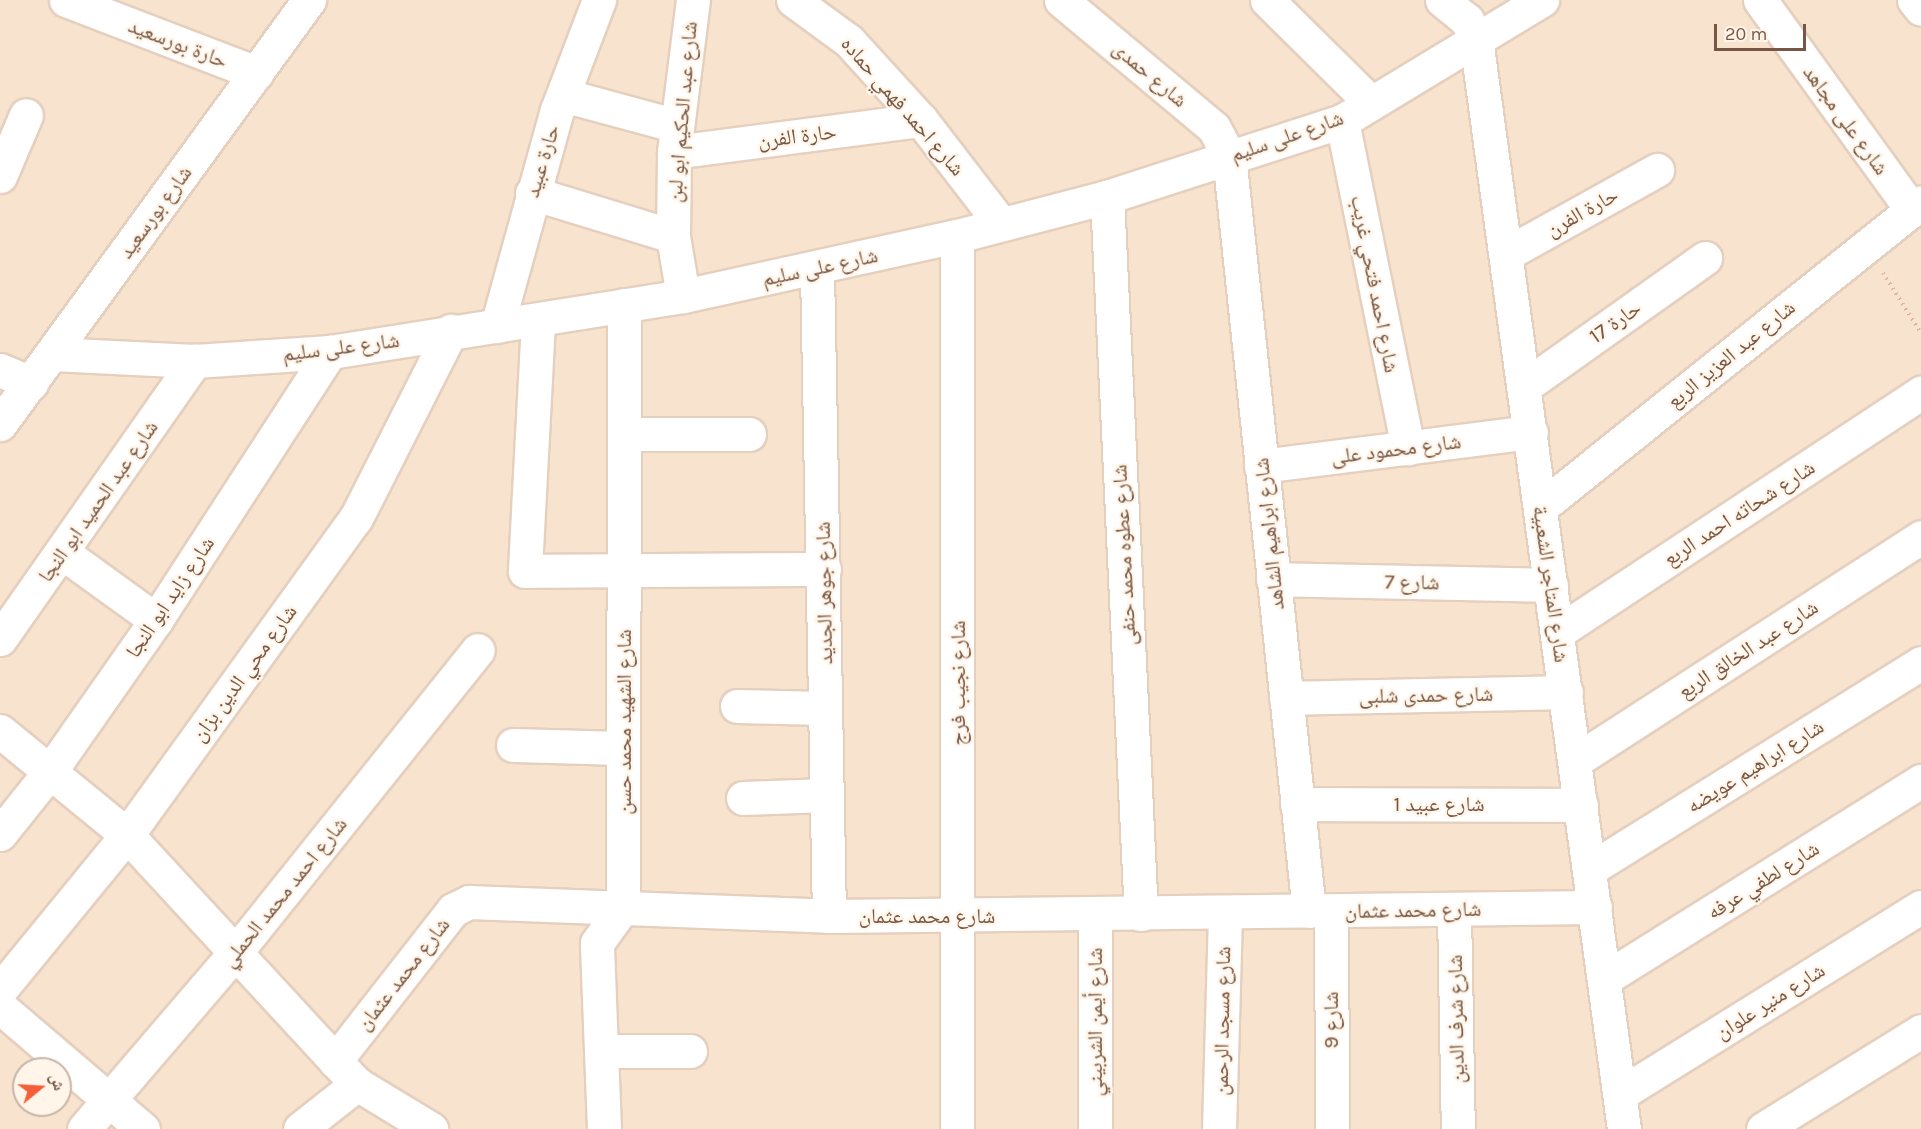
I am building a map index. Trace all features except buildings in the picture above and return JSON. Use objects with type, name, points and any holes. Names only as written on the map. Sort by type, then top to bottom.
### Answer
[{"type":"street","name":"حارة بورسعيد","points":[[66,0],[256,73]]},
{"type":"street","name":"شارع بورسعيد","points":[[0,424],[309,0]]},
{"type":"street","name":"حارة عبيد","points":[[497,326],[532,193],[563,95],[599,0]]},
{"type":"street","name":"شارع عبد الحكيم ابو لبن","points":[[682,296],[673,236],[675,139],[693,0]]},
{"type":"street","name":"شارع احمد فهمي حماده","points":[[793,0],[849,41],[921,120],[1001,225]]},
{"type":"street","name":"شارع حمدى","points":[[1061,0],[1214,128],[1229,156]]},
{"type":"street","points":[[1267,0],[1370,102]]},
{"type":"street","points":[[1442,0],[1467,20],[1476,39]]},
{"type":"street","name":"شارع على سليم","points":[[52,354],[195,361],[330,352],[451,332],[538,321],[682,296],[817,269],[957,236],[1107,197],[1342,121],[1542,0]]},
{"type":"street","name":"شارع على مجاهد","points":[[1760,0],[1916,207]]},
{"type":"street","points":[[1914,0],[1921,9]]},
{"type":"street","name":"شارع المتاجر الشعبية","points":[[1476,39],[1525,386],[1624,1129]]},
{"type":"street","points":[[563,95],[675,139]]},
{"type":"street","points":[[0,176],[26,115]]},
{"type":"street","name":"حارة الفرن","points":[[675,139],[921,120]]},
{"type":"street","name":"شارع احمد فتحي غريب","points":[[1342,121],[1408,447]]},
{"type":"street","name":"شارع ابراهيم الشاهد","points":[[1229,156],[1297,804],[1320,911]]},
{"type":"street","name":"حارة الفرن","points":[[1506,254],[1657,170]]},
{"type":"street","points":[[532,193],[673,236]]},
{"type":"street","name":"شارع عطوه محمد حنفى","points":[[1107,197],[1142,914]]},
{"type":"street","name":"شارع عبد العزيز الربع","points":[[1541,507],[1916,207]]},
{"type":"street","name":"شارع نجيب فرج","points":[[957,236],[957,1129]]},
{"type":"street","name":"حارة 17","points":[[1525,386],[1705,258]]},
{"type":"street","name":"شارع جوهر الجديد","points":[[817,269],[829,916]]},
{"type":"street","name":"شارع الشهيد محمد حسن","points":[[622,908],[625,570],[624,305]]},
{"type":"street","points":[[538,321],[525,571],[824,569]]},
{"type":"street","name":"شارع محي الدين بزان","points":[[0,990],[127,835],[356,518],[451,332]]},
{"type":"street","name":"شارع زايد ابو النجا","points":[[0,834],[51,770],[156,620],[330,352]]},
{"type":"street","name":"شارع عبد الحميد ابو النجا","points":[[0,639],[195,361]]},
{"type":"street","points":[[0,370],[31,383]]},
{"type":"street","name":"شارع شحاته احمد الربع","points":[[1558,632],[1921,393]]},
{"type":"street","name":"شارع محمود على","points":[[1261,466],[1531,432]]},
{"type":"street","points":[[625,435],[749,434]]},
{"type":"street","name":"شارع عبد الخالق الربع","points":[[1575,761],[1921,537]]},
{"type":"street","points":[[63,552],[156,620]]},
{"type":"street","name":"شارع 7","points":[[1273,579],[1551,585]]},
{"type":"street","name":"شارع احمد محمد الحملي","points":[[84,1129],[235,953],[478,650]]},
{"type":"street","name":"شارع ابراهيم عويضه","points":[[1590,869],[1921,663]]},
{"type":"street","name":"شارع حمدى شلبى","points":[[1286,699],[1566,692]]},
{"type":"street","points":[[737,706],[825,708]]},
{"type":"street","points":[[0,731],[51,770],[127,835],[346,1072],[431,1129]]},
{"type":"street","points":[[513,745],[623,748]]},
{"type":"street","name":"شارع لطفي عرفه","points":[[1604,979],[1921,781]]},
{"type":"street","points":[[742,798],[827,795]]},
{"type":"street","name":"شارع عبيد 1","points":[[1297,804],[1581,805]]},
{"type":"street","name":"شارع محمد عثمان","points":[[346,1072],[461,905],[478,901],[829,916],[1595,908]]},
{"type":"street","name":"شارع منير علوان","points":[[1620,1094],[1921,907]]},
{"type":"street","points":[[604,1129],[597,943],[622,908]]},
{"type":"street","name":"شارع شرف الدين","points":[[1454,909],[1458,1129]]},
{"type":"street","name":"شارع 9","points":[[1320,911],[1332,1129]]},
{"type":"street","name":"شارع مسجد الرحمن","points":[[1219,1129],[1225,912]]},
{"type":"street","name":"شارع أيمن الشربيني","points":[[1095,914],[1095,1129]]},
{"type":"street","points":[[0,1007],[143,1129]]},
{"type":"street","points":[[1763,1129],[1921,1031]]},
{"type":"street","points":[[602,1051],[690,1051]]},
{"type":"street","points":[[300,1129],[346,1072]]},
{"type":"path","points":[[1865,246],[1921,333]]},
{"type":"shaded area","points":[[0,0],[1921,0],[1921,1129],[0,1129]]}]
